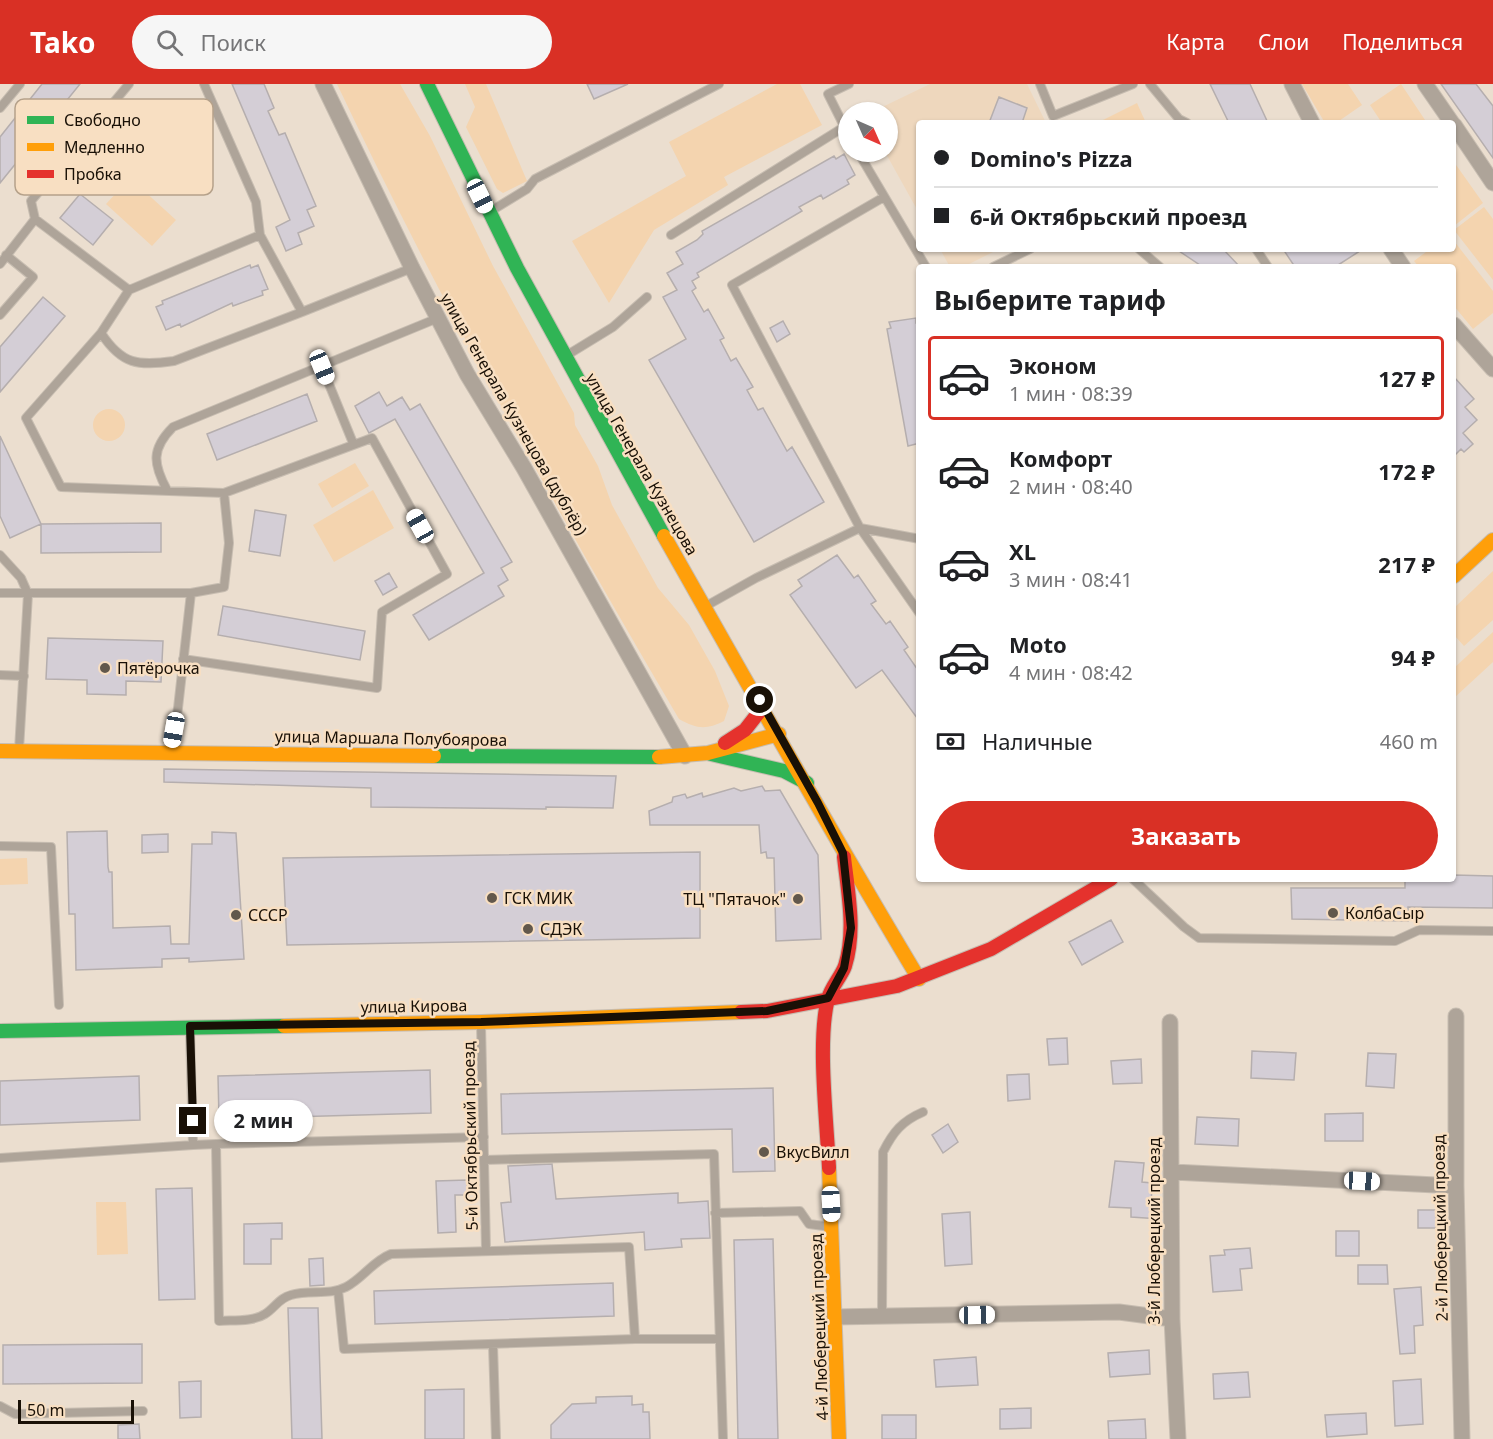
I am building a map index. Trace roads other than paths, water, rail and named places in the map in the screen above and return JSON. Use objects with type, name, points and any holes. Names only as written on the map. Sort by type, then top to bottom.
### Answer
[{"type":"main road","name":"улица Генерала Кузнецова","points":[[427,84],[488,213],[562,358],[807,783],[843,853],[919,979]]},
{"type":"main road","points":[[1456,574],[1493,540]]},
{"type":"main road","points":[[708,753],[745,730],[763,707]]},
{"type":"main road","name":"улица Маршала Полубоярова","points":[[0,751],[686,756],[708,753],[779,734]]},
{"type":"main road","points":[[708,753],[784,771],[807,783]]},
{"type":"main road","name":"улица Генерала Кузнецова","points":[[828,998],[844,968],[850,938],[843,853]]},
{"type":"main road","name":"улица Кирова","points":[[0,1031],[481,1022],[767,1011],[897,986],[919,979],[991,949],[1106,882]]},
{"type":"main road","name":"4-й Люберецкий проезд","points":[[828,998],[824,1042],[839,1439]]},
{"type":"street","name":"улица Генерала Кузнецова (дублёр)","points":[[324,84],[438,318],[686,756]]},
{"type":"street","points":[[1292,84],[1310,120]]},
{"type":"street","points":[[1425,84],[1450,120]]},
{"type":"street","points":[[1456,128],[1493,183]]},
{"type":"street","points":[[1456,327],[1493,369]]},
{"type":"street","name":"2-й Люберецкий проезд","points":[[1456,1016],[1456,1186],[1462,1439]]},
{"type":"street","name":"3-й Люберецкий проезд","points":[[1170,1022],[1173,1172],[1172,1319],[1178,1439]]},
{"type":"street","points":[[1173,1172],[1456,1186]]},
{"type":"street","points":[[833,1317],[1119,1312],[1172,1319]]},
{"type":"lane","points":[[0,108],[20,84]]},
{"type":"lane","points":[[117,99],[129,84]]},
{"type":"lane","points":[[204,84],[211,99]]},
{"type":"lane","points":[[488,213],[527,189],[535,179],[719,84]]},
{"type":"lane","points":[[838,115],[828,94],[849,84]]},
{"type":"lane","points":[[1040,84],[1053,116],[1133,84]]},
{"type":"lane","points":[[1150,84],[1182,120]]},
{"type":"lane","points":[[213,104],[256,202],[260,235],[302,312]]},
{"type":"lane","points":[[671,235],[838,131]]},
{"type":"lane","points":[[864,162],[916,250]]},
{"type":"lane","points":[[37,195],[32,201],[35,219],[129,290]]},
{"type":"lane","points":[[884,197],[732,285],[860,528],[916,608]]},
{"type":"lane","points":[[0,264],[35,219]]},
{"type":"lane","points":[[183,659],[377,688],[382,612],[447,574],[372,438],[353,443],[224,493],[61,486],[26,418],[101,333],[129,290],[260,235]]},
{"type":"lane","points":[[999,264],[1024,252]]},
{"type":"lane","points":[[1142,252],[1156,264]]},
{"type":"lane","points":[[0,315],[33,277],[6,255]]},
{"type":"lane","points":[[101,333],[111,348],[125,359],[141,364],[174,361],[412,268]]},
{"type":"lane","points":[[562,358],[613,327],[647,297]]},
{"type":"lane","points":[[167,490],[156,470],[156,450],[163,437],[173,427],[438,318]]},
{"type":"lane","points":[[322,367],[353,443]]},
{"type":"lane","points":[[0,593],[191,592],[224,587],[229,543],[224,493]]},
{"type":"lane","points":[[705,607],[756,578],[860,528],[916,538]]},
{"type":"lane","points":[[0,555],[21,578],[28,594],[19,752]]},
{"type":"lane","points":[[171,751],[191,592]]},
{"type":"lane","points":[[0,675],[24,676]]},
{"type":"lane","points":[[0,846],[51,847],[59,1005]]},
{"type":"lane","points":[[1136,882],[1199,938],[1395,941],[1419,930],[1493,931]]},
{"type":"lane","name":"5-й Октябрьский проезд","points":[[481,1022],[486,1250]]},
{"type":"lane","points":[[190,1026],[193,1145]]},
{"type":"lane","points":[[882,1316],[883,1152],[894,1131],[907,1119],[923,1112]]},
{"type":"lane","points":[[0,1158],[216,1144],[484,1137]]},
{"type":"lane","points":[[216,1144],[219,1321],[258,1318],[267,1313],[282,1298],[294,1294],[338,1290],[349,1285],[379,1259],[391,1254],[629,1247],[635,1339]]},
{"type":"lane","points":[[484,1160],[714,1154],[723,1439]]},
{"type":"lane","points":[[715,1213],[800,1211],[809,1224],[832,1227]]},
{"type":"lane","points":[[338,1290],[344,1349],[635,1339],[719,1339]]},
{"type":"lane","points":[[493,1345],[496,1439]]},
{"type":"lane","points":[[0,1406],[15,1414],[143,1411]]},
{"type":"place","name":"Пятёрочка","points":[[105,668]]},
{"type":"place","name":"ГСК МИК","points":[[492,898]]},
{"type":"place","name":"ТЦ \"Пятачок\"","points":[[798,899]]},
{"type":"place","name":"КолбаСыр","points":[[1333,913]]},
{"type":"place","name":"СССР","points":[[236,915]]},
{"type":"place","name":"СДЭК","points":[[528,929]]},
{"type":"place","name":"ВкусВилл","points":[[764,1152]]}]
